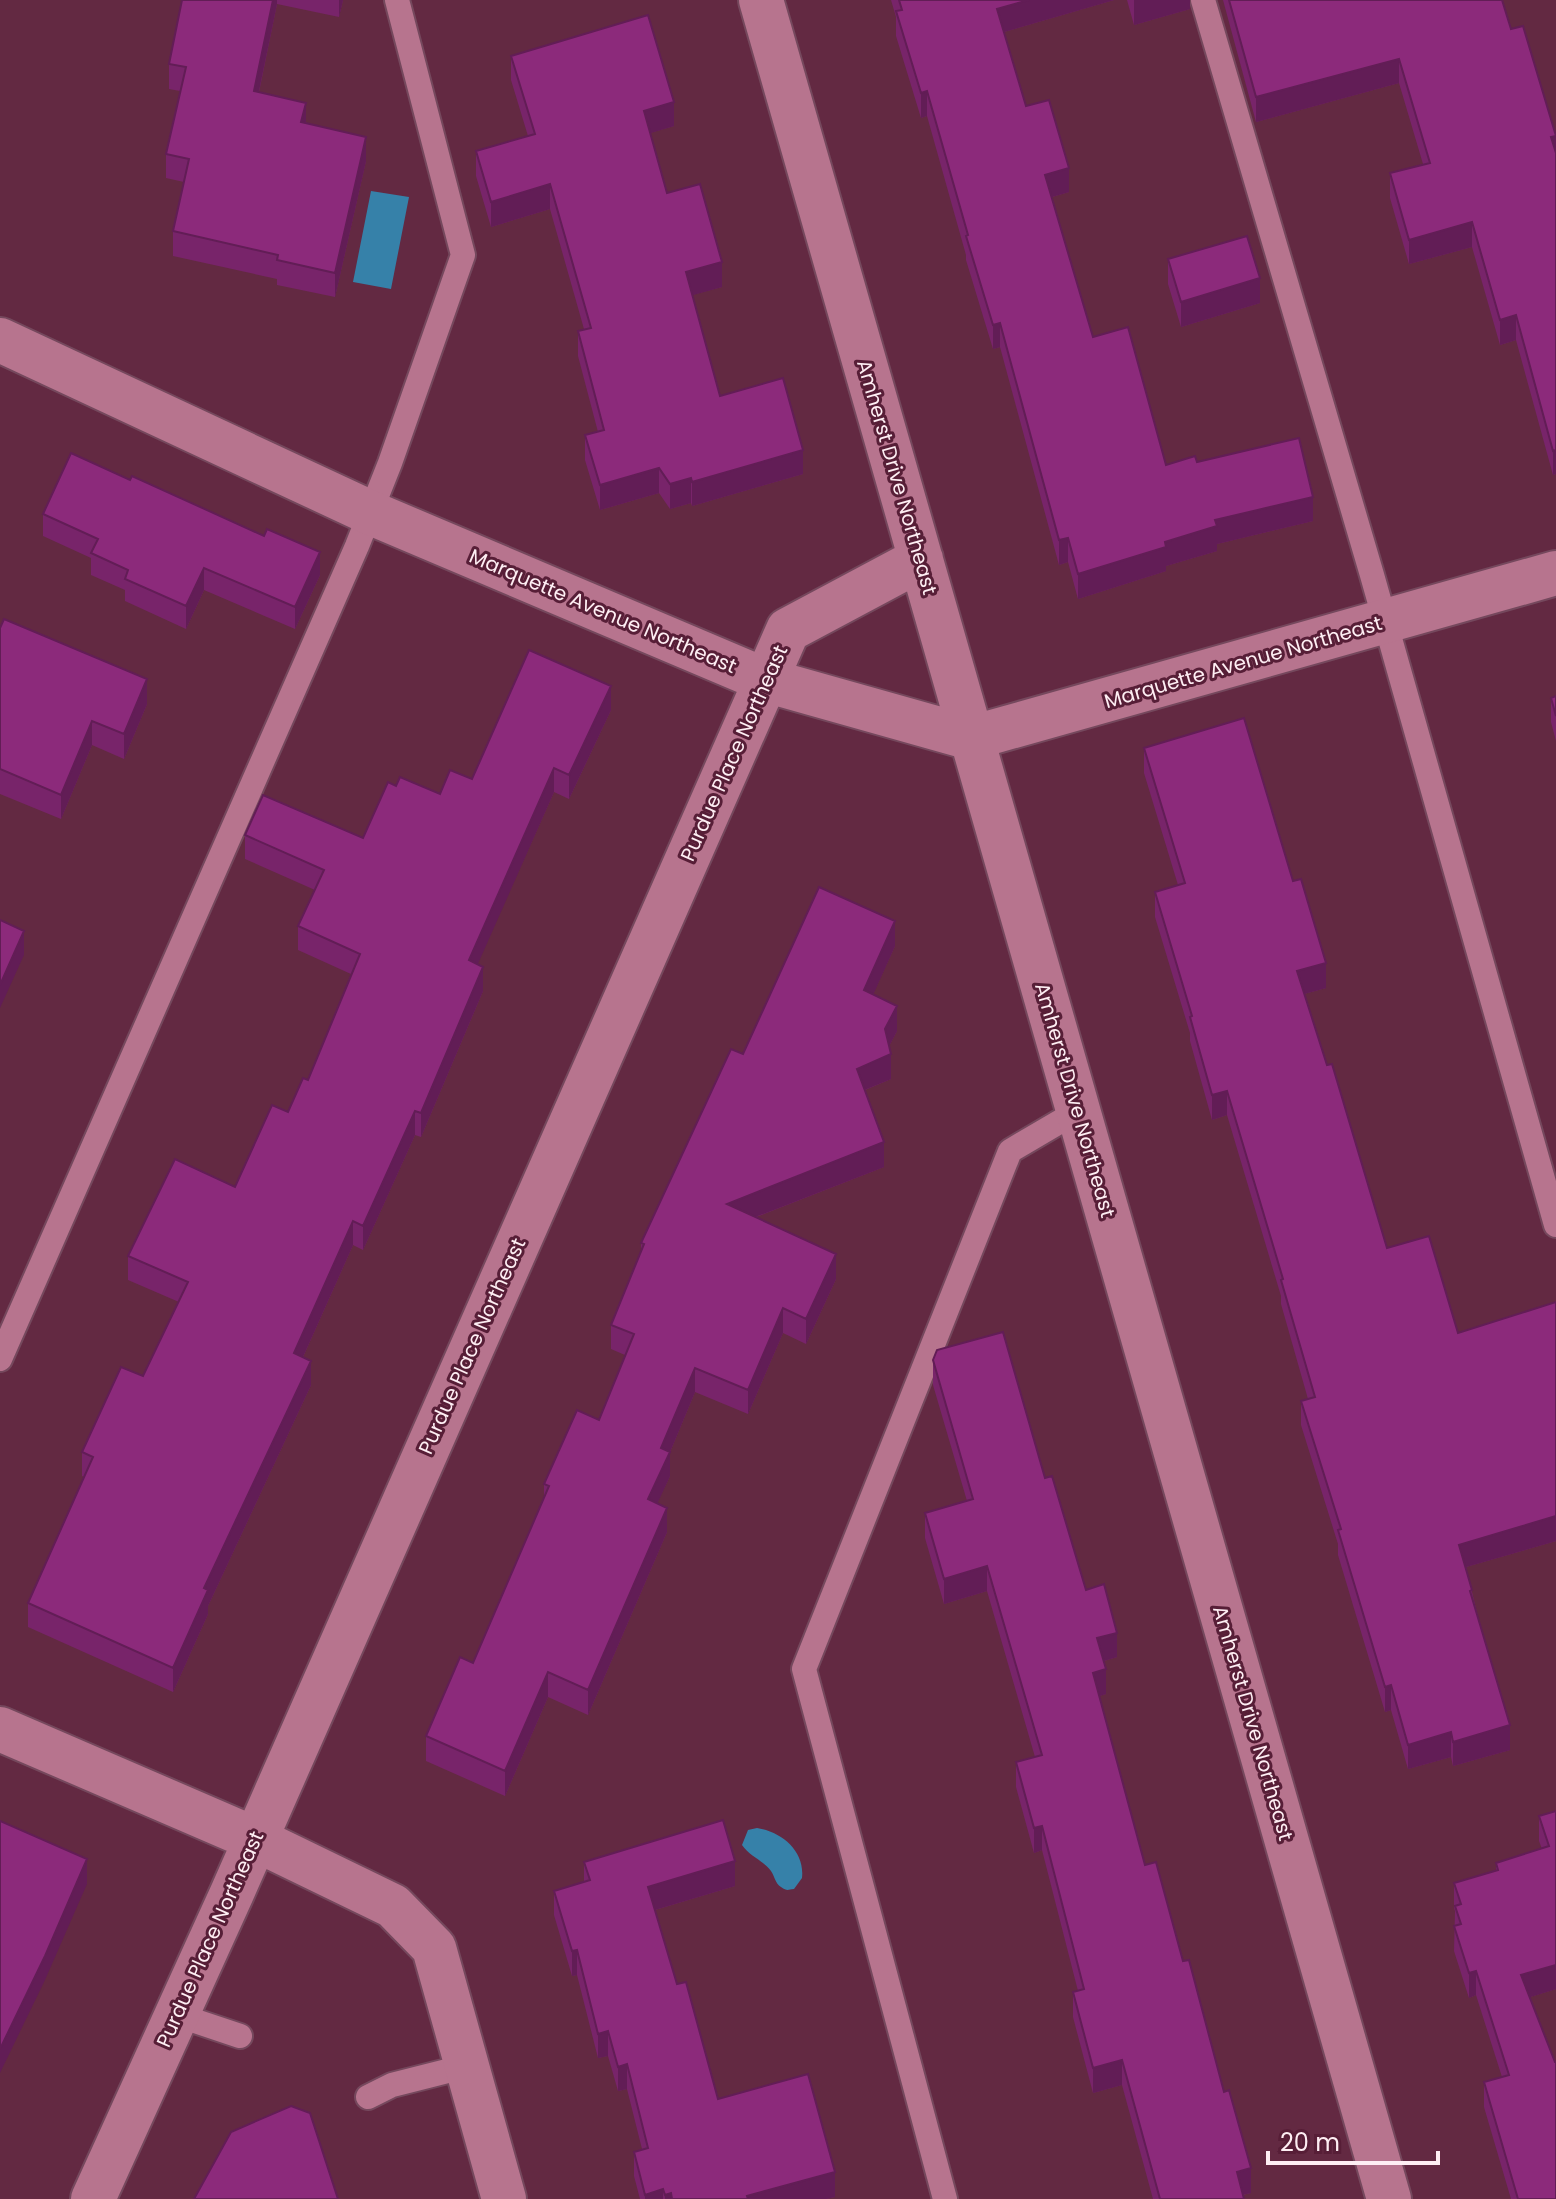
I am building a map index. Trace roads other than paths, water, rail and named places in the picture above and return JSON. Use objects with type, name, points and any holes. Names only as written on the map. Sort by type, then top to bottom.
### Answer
[{"type":"street","name":"Amherst Drive Northeast","points":[[761,0],[1389,2199]]},
{"type":"street","name":"Marquette Avenue Northeast","points":[[0,340],[371,513],[765,680],[971,738],[1556,573]]},
{"type":"street","name":"Purdue Place Northeast","points":[[93,2199],[788,630],[921,559]]},
{"type":"street","points":[[0,1729],[255,1839],[393,1906],[434,1948],[504,2199]]},
{"type":"lane","points":[[0,1359],[371,513],[463,255],[397,0]]},
{"type":"lane","points":[[1203,0],[1556,1225]]},
{"type":"lane","points":[[945,2199],[804,1669],[1010,1151],[1078,1111]]},
{"type":"lane","points":[[177,2015],[240,2036]]},
{"type":"lane","points":[[368,2097],[392,2085],[467,2066]]},
{"type":"water","points":[[371,191],[409,197],[391,289],[353,282]]},
{"type":"water","points":[[757,1828],[783,1838],[796,1851],[802,1878],[794,1889],[786,1890],[779,1885],[768,1867],[742,1845],[748,1830]]}]
